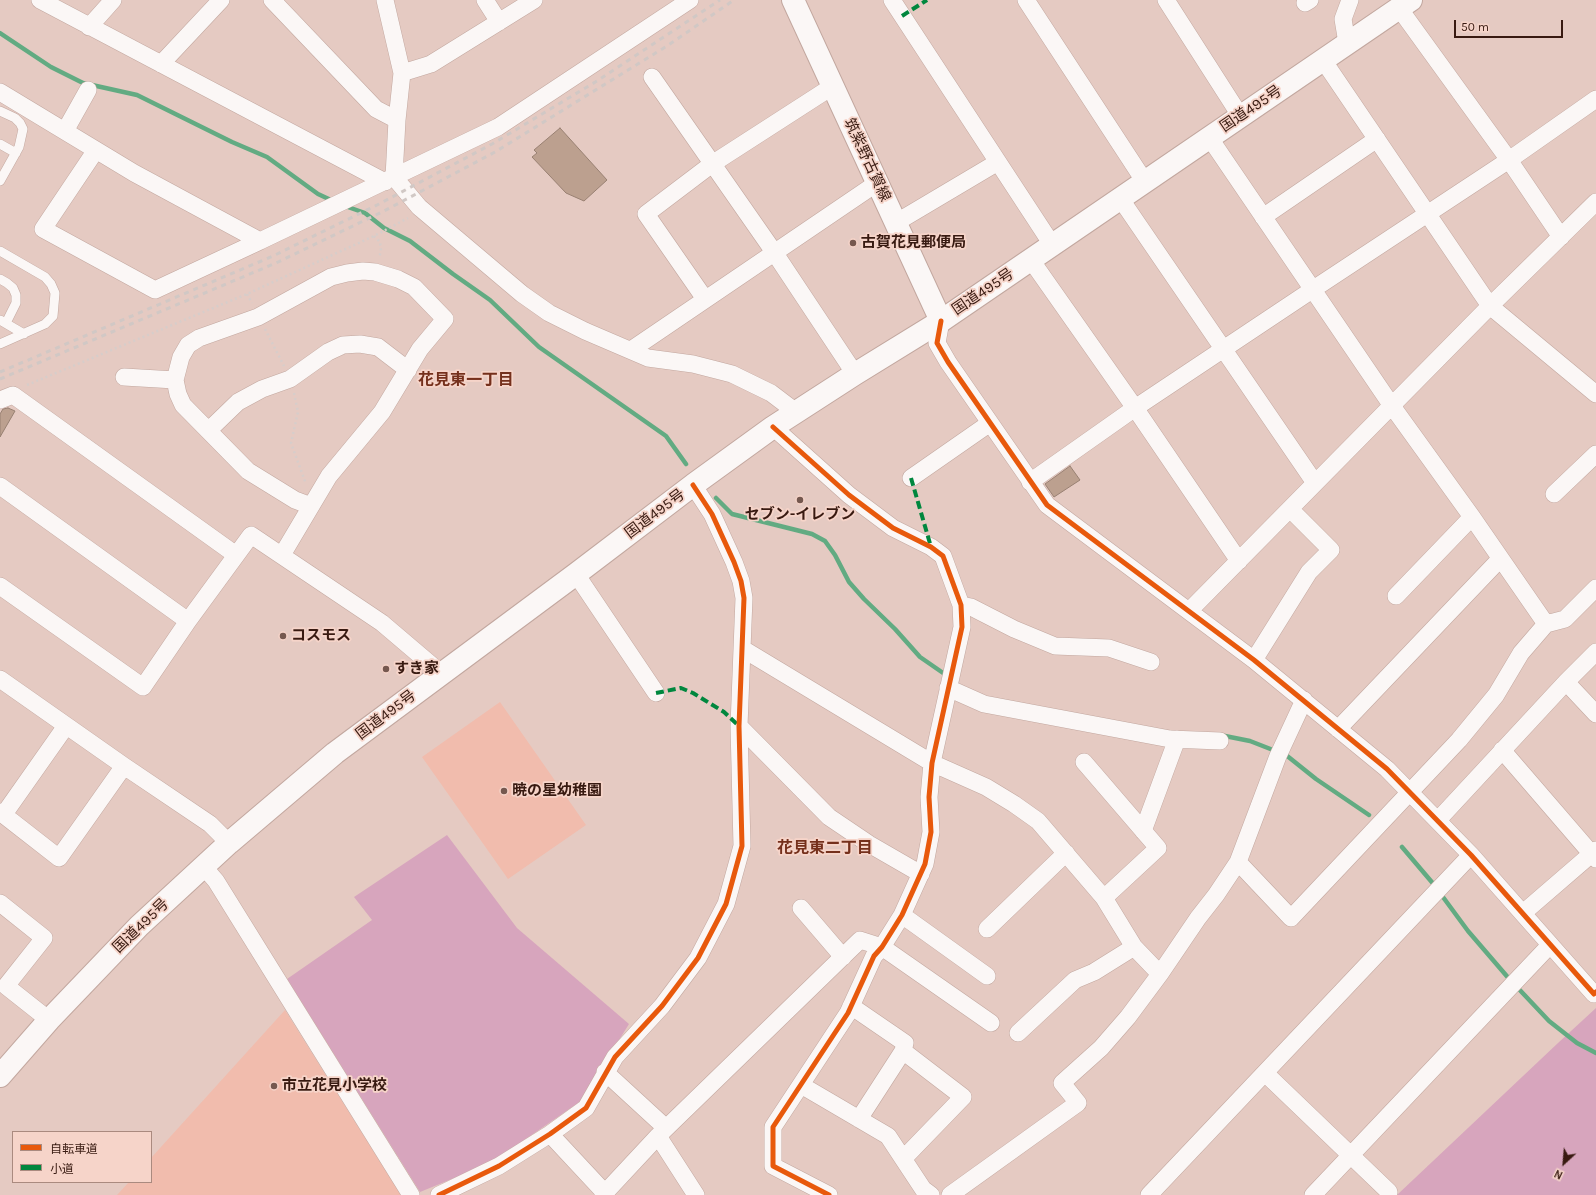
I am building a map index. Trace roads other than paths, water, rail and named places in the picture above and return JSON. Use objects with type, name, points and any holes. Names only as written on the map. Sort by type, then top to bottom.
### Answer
[{"type":"main road","name":"国道495号","points":[[0,1076],[49,1020],[139,926],[204,868],[229,843],[335,753],[773,427],[941,321],[1053,246],[1120,198],[1405,4]]},
{"type":"main road","name":"筑紫野古賀線","points":[[797,8],[941,321]]},
{"type":"street","points":[[40,0],[161,64],[390,180],[419,207],[522,294],[555,316],[585,331],[648,358],[693,364],[732,374],[771,393],[796,412]]},
{"type":"street","points":[[89,26],[113,0]]},
{"type":"street","points":[[161,64],[221,0]]},
{"type":"street","points":[[272,0],[376,110],[397,120]]},
{"type":"street","points":[[385,0],[402,73],[390,180]]},
{"type":"street","points":[[485,0],[499,22]]},
{"type":"street","points":[[402,73],[431,64],[534,0]]},
{"type":"street","points":[[96,150],[43,229],[155,290],[327,210],[498,127],[690,0]]},
{"type":"street","points":[[892,0],[1053,246]]},
{"type":"street","points":[[1026,0],[1145,182]]},
{"type":"street","points":[[1166,0],[1241,117]]},
{"type":"street","points":[[1348,43],[1342,19],[1350,0]]},
{"type":"street","points":[[1405,4],[1561,237]]},
{"type":"street","points":[[1323,60],[1490,306],[1596,394]]},
{"type":"street","points":[[652,77],[774,252],[855,374]]},
{"type":"street","points":[[705,299],[646,214],[712,164],[833,86]]},
{"type":"street","points":[[65,131],[88,90]]},
{"type":"street","points":[[0,92],[134,173],[260,241]]},
{"type":"street","points":[[1030,482],[1135,408],[1509,160],[1596,98]]},
{"type":"street","points":[[1209,137],[1392,406],[1546,624]]},
{"type":"street","points":[[1263,217],[1377,139]]},
{"type":"street","points":[[896,222],[998,162]]},
{"type":"street","points":[[631,350],[877,183]]},
{"type":"street","points":[[1120,198],[1315,483]]},
{"type":"street","points":[[1189,611],[1490,306],[1596,202]]},
{"type":"street","points":[[1031,260],[1135,408],[1239,561]]},
{"type":"street","points":[[282,555],[329,476],[382,412],[420,349],[445,319],[414,287],[398,279],[375,272],[347,272],[331,277],[258,317],[199,338],[188,345],[181,357],[175,380],[178,394],[183,405],[248,471],[295,500],[311,506]]},
{"type":"street","points":[[941,321],[937,343],[948,362],[1047,505],[1254,660],[1387,769],[1471,855],[1594,994],[1596,992]]},
{"type":"street","points":[[209,430],[238,402],[262,389],[290,379],[328,352],[343,345],[360,344],[378,347],[408,370]]},
{"type":"street","points":[[124,377],[175,380]]},
{"type":"street","points":[[7,398],[236,555]]},
{"type":"street","points":[[911,478],[990,423]]},
{"type":"street","points":[[773,427],[849,495],[893,528],[931,547],[943,556],[961,606],[962,627],[932,762],[929,797],[931,832],[925,864],[902,915],[882,947],[874,956],[851,1006],[773,1127],[773,1166],[829,1195]]},
{"type":"street","points":[[1554,494],[1592,465]]},
{"type":"street","points":[[439,1195],[499,1166],[550,1134],[586,1108],[605,1072],[615,1057],[662,1006],[698,958],[726,904],[742,846],[739,726],[744,598],[741,581],[734,562],[712,514],[694,485]]},
{"type":"street","points":[[0,486],[188,621]]},
{"type":"street","points":[[1254,660],[1309,572],[1331,550],[1290,510]]},
{"type":"street","points":[[1396,596],[1472,518]]},
{"type":"street","points":[[0,586],[142,687],[251,535],[382,623],[442,674]]},
{"type":"street","points":[[1338,729],[1500,559]]},
{"type":"street","points":[[576,574],[656,693]]},
{"type":"street","points":[[1238,862],[1291,918],[1459,740],[1496,696],[1521,653],[1546,624],[1565,619],[1596,588]]},
{"type":"street","points":[[961,606],[971,607],[1054,646],[1109,648],[1151,662]]},
{"type":"street","points":[[743,649],[932,762],[986,787],[1038,821],[1104,898],[1134,947],[1160,974]]},
{"type":"street","points":[[1438,820],[1502,750],[1596,652]]},
{"type":"street","points":[[0,680],[210,824],[229,843]]},
{"type":"street","points":[[1566,682],[1596,714]]},
{"type":"street","points":[[948,688],[984,704],[1177,739],[1220,741]]},
{"type":"street","points":[[950,1195],[1078,1103],[1062,1083],[1101,1048],[1128,1016],[1160,974],[1238,862],[1278,756],[1304,700]]},
{"type":"street","points":[[66,726],[2,813],[59,858],[124,766]]},
{"type":"street","points":[[739,726],[829,817],[869,844],[921,874]]},
{"type":"street","points":[[1143,831],[1177,739]]},
{"type":"street","points":[[1502,750],[1595,854],[1523,913]]},
{"type":"street","points":[[1084,762],[1158,848],[1104,898]]},
{"type":"street","points":[[987,929],[1066,853]]},
{"type":"street","points":[[1149,1195],[1471,855]]},
{"type":"street","points":[[204,868],[216,881],[411,1195]]},
{"type":"street","points":[[0,903],[44,938],[3,984],[49,1020]]},
{"type":"street","points":[[801,908],[843,957]]},
{"type":"street","points":[[902,915],[987,976]]},
{"type":"street","points":[[550,1134],[604,1194],[662,1132],[860,940],[882,947],[991,1023]]},
{"type":"street","points":[[1313,1195],[1550,945]]},
{"type":"street","points":[[1018,1033],[1075,980],[1094,972],[1134,947]]},
{"type":"street","points":[[851,1006],[905,1043],[903,1052],[859,1119]]},
{"type":"street","points":[[903,1052],[963,1097],[904,1158]]},
{"type":"street","points":[[605,1072],[662,1132],[696,1195]]},
{"type":"street","points":[[1265,1073],[1389,1192]]},
{"type":"street","points":[[801,1085],[888,1136],[904,1158],[923,1189],[931,1195]]},
{"type":"lane","points":[[0,111],[15,118],[23,129],[22,137],[16,153],[0,181]]},
{"type":"lane","points":[[0,144],[16,153]]},
{"type":"lane","points":[[0,251],[45,277],[51,284],[55,293],[52,316],[45,324],[0,344]]},
{"type":"lane","points":[[0,279],[7,282],[13,288],[16,295],[16,303],[3,322],[24,334]]},
{"type":"waterway","points":[[0,33],[51,67],[83,83],[137,95],[232,142],[267,157],[318,194],[333,201]]},
{"type":"waterway","points":[[345,206],[365,213],[384,228],[410,241],[490,300],[539,347],[666,436],[686,464]]},
{"type":"waterway","points":[[716,498],[732,514],[812,534],[825,541],[835,555],[849,582],[864,599],[895,629],[920,657],[946,675]]},
{"type":"waterway","points":[[1220,735],[1250,741],[1273,750]]},
{"type":"waterway","points":[[1286,755],[1316,779],[1369,815]]},
{"type":"waterway","points":[[1402,847],[1436,887]]},
{"type":"waterway","points":[[1440,893],[1468,931],[1511,981]]},
{"type":"waterway","points":[[1516,986],[1549,1021],[1577,1043],[1596,1053]]},
{"type":"railway","points":[[0,372],[273,256],[379,204],[492,144],[597,81],[720,0]]},
{"type":"railway","points":[[0,379],[276,263],[384,211],[495,152],[667,46],[734,0]]},
{"type":"place","name":"古賀花見郵便局","points":[[853,243]]},
{"type":"place","name":"セブン-イレブン","points":[[800,500]]},
{"type":"place","name":"コスモス","points":[[283,636]]},
{"type":"place","name":"すき家","points":[[386,669]]},
{"type":"place","name":"暁の星幼稚園","points":[[504,791]]},
{"type":"place","name":"市立花見小学校","points":[[274,1086]]},
{"type":"district","name":"花見東一丁目","points":[[466,380]]},
{"type":"district","name":"花見東二丁目","points":[[825,848]]}]
